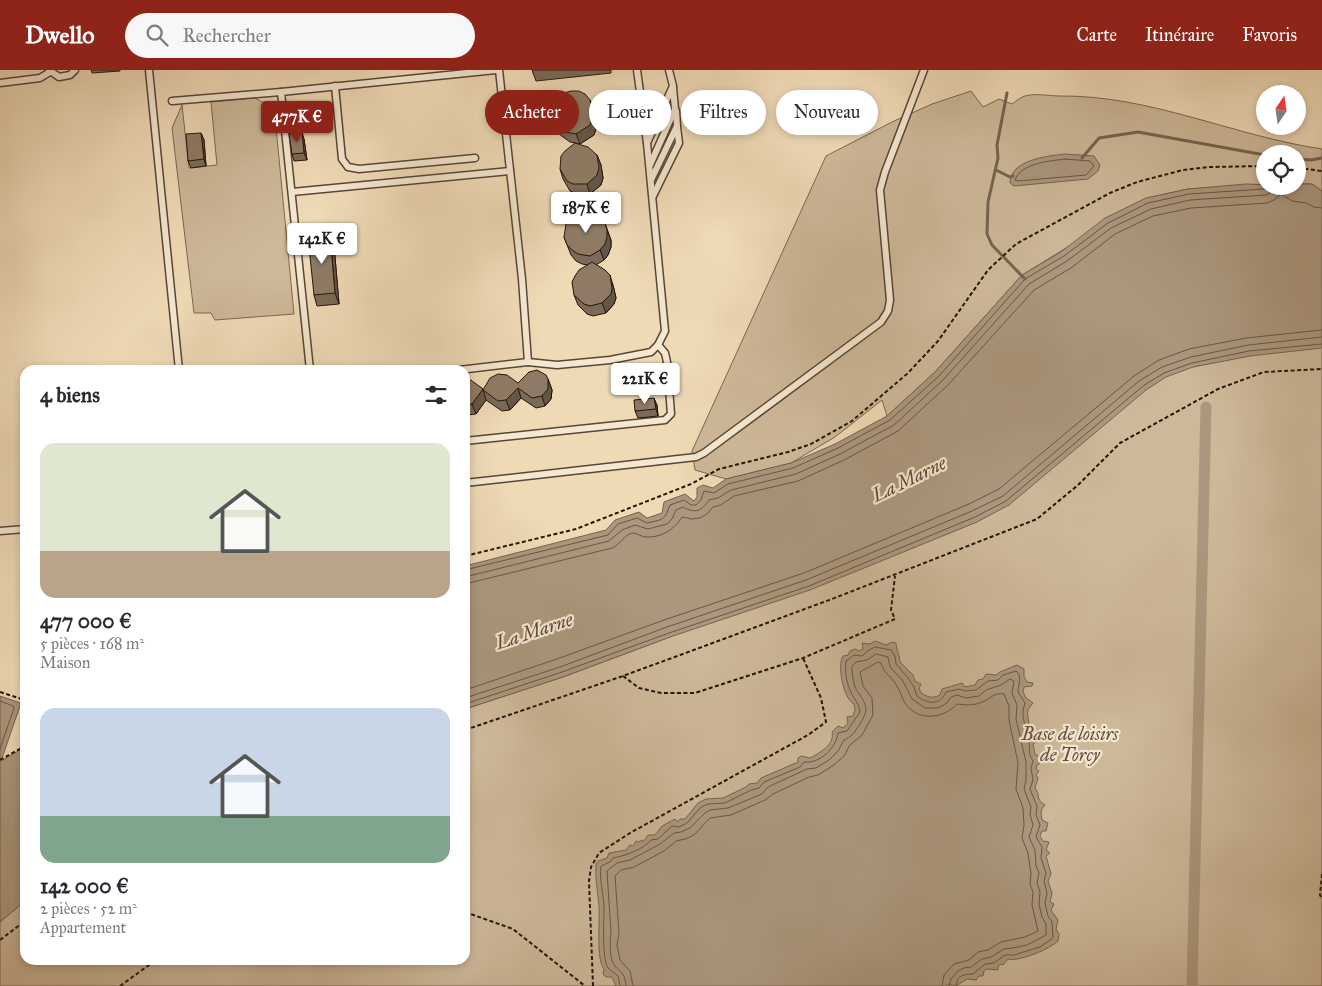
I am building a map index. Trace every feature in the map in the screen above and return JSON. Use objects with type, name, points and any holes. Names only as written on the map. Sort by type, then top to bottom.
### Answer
[{"type":"lane","points":[[0,83],[40,78],[49,71],[59,76],[70,75],[75,70]]},
{"type":"lane","points":[[149,70],[178,365]]},
{"type":"lane","points":[[172,101],[498,70],[510,171],[528,362]]},
{"type":"lane","points":[[470,369],[528,362],[557,365],[610,360],[651,352],[658,345],[665,332],[653,198],[637,70]]},
{"type":"lane","points":[[653,198],[678,143],[673,86],[668,70]]},
{"type":"lane","points":[[470,482],[696,456],[712,448],[881,322],[888,311],[890,300],[880,190],[884,172],[924,70]]},
{"type":"lane","points":[[335,86],[342,159],[348,167],[360,170],[475,158]]},
{"type":"lane","points":[[646,143],[673,86]]},
{"type":"lane","points":[[281,92],[309,365]]},
{"type":"lane","points":[[649,166],[676,109]]},
{"type":"lane","points":[[651,181],[677,126]]},
{"type":"lane","points":[[292,192],[510,171]]},
{"type":"lane","points":[[470,440],[665,420],[671,414],[667,362],[664,353],[658,345]]},
{"type":"lane","points":[[0,531],[20,529]]},
{"type":"path","points":[[470,555],[576,529],[691,484],[718,469],[788,452],[830,435],[852,421],[908,373],[938,341],[977,284],[997,261],[1016,244],[1110,193],[1137,182],[1183,170],[1256,166]]},
{"type":"path","points":[[1306,169],[1322,171]]},
{"type":"path","points":[[470,728],[623,676],[1037,519],[1078,485],[1120,443],[1218,389],[1264,372],[1322,369]]},
{"type":"path","points":[[623,676],[639,688],[654,692],[695,692],[803,658],[895,619],[891,610],[896,574]]},
{"type":"path","points":[[593,986],[590,882],[591,867],[599,853],[630,833],[808,735],[826,722],[821,698],[803,658]]},
{"type":"path","points":[[0,692],[20,698]]},
{"type":"path","points":[[0,760],[20,748]]},
{"type":"path","points":[[1322,874],[1320,894],[1322,899]]},
{"type":"path","points":[[470,914],[513,929],[585,986]]},
{"type":"path","points":[[0,940],[20,924]]},
{"type":"path","points":[[120,986],[149,965]]},
{"type":"green space","points":[[971,91],[983,107],[999,99],[1012,104],[1018,99],[1033,95],[1093,97],[1159,109],[1300,145],[1256,145],[1256,185],[1188,189],[1147,198],[1022,275],[935,372],[887,416],[882,400],[835,437],[791,463],[726,479],[695,470],[692,451],[826,156],[867,135],[878,135],[878,129],[932,104]]},
{"type":"green space","points":[[255,98],[270,107],[275,117],[294,314],[215,320],[211,313],[194,313],[172,128],[182,105],[189,168],[217,165],[211,102]]},
{"type":"green space","points":[[1306,146],[1322,149],[1322,191],[1312,184],[1306,184]]},
{"type":"green space","name":"Base de loisirs de Torcy","points":[[1322,341],[1322,986],[0,986],[0,922],[20,905],[20,965],[470,965],[470,707],[563,677],[670,637],[1167,372]]},
{"type":"water","points":[[1065,154],[1094,156],[1100,165],[1098,171],[1088,179],[1014,186],[1010,183],[1016,169],[1023,164],[1040,158]]},
{"type":"water","name":"La Marne","points":[[1246,184],[1256,184],[1256,195],[1306,195],[1306,184],[1312,184],[1322,191],[1322,348],[1250,356],[1193,367],[1166,377],[1146,390],[1009,505],[977,522],[810,590],[670,637],[563,677],[470,707],[470,565],[606,530],[615,520],[639,512],[647,518],[662,513],[664,502],[685,494],[694,501],[697,497],[697,488],[703,485],[713,488],[726,479],[791,463],[835,444],[887,416],[935,372],[1022,275],[1061,252],[1105,218],[1146,198],[1188,189]]},
{"type":"water","points":[[875,641],[886,645],[892,642],[896,643],[900,662],[913,675],[915,681],[921,684],[919,688],[921,693],[928,696],[940,695],[942,689],[962,683],[965,687],[975,685],[986,674],[996,675],[1017,665],[1024,669],[1024,677],[1027,682],[1033,683],[1032,686],[1024,687],[1023,691],[1025,697],[1033,703],[1028,709],[1028,717],[1031,731],[1036,741],[1033,745],[1035,754],[1040,757],[1040,763],[1036,769],[1039,771],[1036,775],[1038,778],[1035,788],[1038,797],[1045,805],[1041,814],[1042,820],[1048,823],[1046,831],[1042,831],[1040,836],[1043,841],[1049,842],[1046,850],[1050,853],[1046,856],[1051,874],[1048,881],[1052,893],[1050,902],[1054,904],[1051,910],[1058,920],[1056,929],[1059,934],[1058,941],[1034,954],[1019,959],[1008,959],[1003,965],[1000,964],[998,970],[987,969],[984,971],[983,976],[979,976],[976,980],[967,979],[956,986],[948,984],[946,986],[616,986],[612,977],[606,977],[603,974],[604,969],[600,957],[596,875],[596,864],[598,861],[607,858],[609,853],[626,850],[630,845],[633,846],[636,841],[642,840],[643,842],[648,835],[655,835],[662,826],[675,819],[678,822],[680,819],[685,819],[698,803],[706,799],[723,798],[749,784],[757,783],[761,778],[798,762],[798,758],[801,756],[810,758],[826,748],[831,741],[832,732],[838,726],[843,728],[848,723],[847,717],[853,716],[855,710],[854,704],[850,701],[844,689],[841,660],[850,651],[863,649],[862,643],[870,644]]},
{"type":"water","points":[[0,696],[20,703],[1,761],[20,750],[20,905],[0,922]]},
{"type":"building","points":[[579,91],[589,99],[589,126],[579,132]]},
{"type":"building","points":[[302,132],[304,153],[292,154],[289,134]]},
{"type":"building","points":[[201,133],[204,159],[188,161],[186,134]]},
{"type":"building","points":[[575,143],[588,147],[597,155],[599,168],[597,175],[587,184],[573,184],[567,181],[560,169],[561,156]]},
{"type":"building","points":[[582,212],[595,214],[605,223],[607,230],[605,244],[600,250],[590,256],[578,254],[572,250],[567,245],[564,237],[566,224],[575,215]]},
{"type":"building","points":[[330,235],[335,293],[314,295],[308,237]]},
{"type":"building","points":[[592,262],[610,275],[612,288],[611,294],[602,303],[590,306],[584,304],[574,295],[572,282],[579,270]]},
{"type":"building","points":[[537,370],[546,375],[548,379],[548,389],[542,396],[532,398],[518,388],[506,400],[498,401],[483,390],[490,378],[498,374],[507,375],[518,383],[529,372]]},
{"type":"building","points":[[470,379],[483,389],[470,404]]},
{"type":"building","points":[[654,398],[656,409],[635,411],[634,400]]},
{"type":"waterway","points":[[1007,93],[997,145],[998,158],[988,202],[987,234],[992,245],[1025,279]]},
{"type":"waterway","points":[[1082,158],[1099,138],[1138,132],[1256,153]]},
{"type":"waterway","points":[[1306,160],[1322,158]]},
{"type":"waterway","points":[[996,170],[1010,177],[1013,176]]},
{"type":"waterway","points":[[1192,986],[1206,407]]}]
